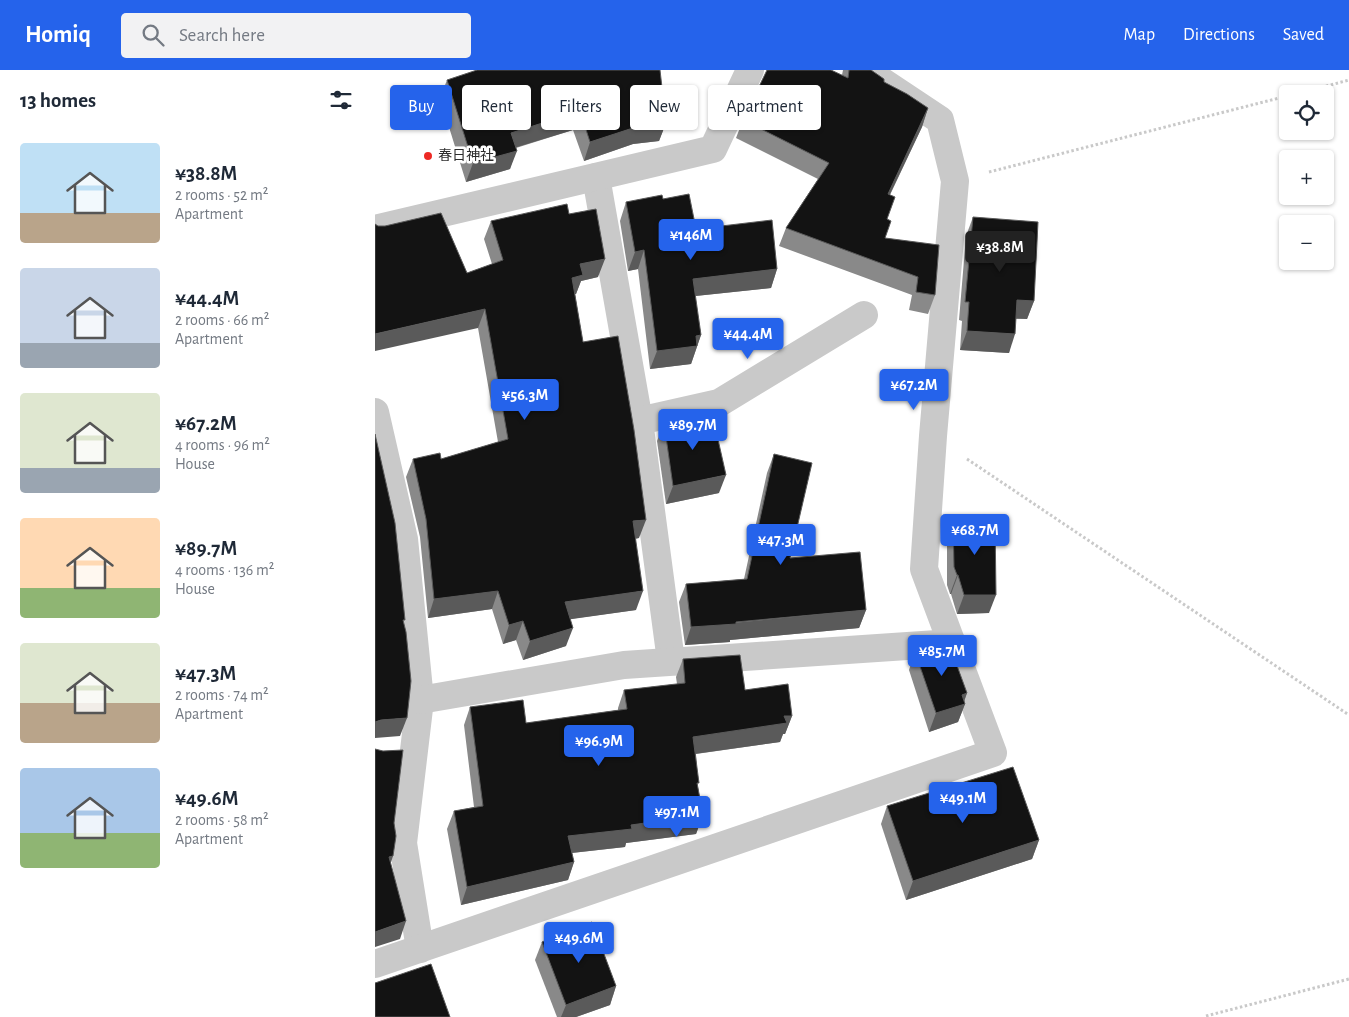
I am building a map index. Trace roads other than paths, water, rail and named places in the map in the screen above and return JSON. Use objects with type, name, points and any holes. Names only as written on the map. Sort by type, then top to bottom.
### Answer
[{"type":"street","points":[[375,229],[713,149],[750,70]]},
{"type":"street","points":[[375,964],[993,753],[924,569],[933,436],[955,181],[940,120],[865,70]]},
{"type":"street","points":[[596,177],[639,421],[671,662]]},
{"type":"street","points":[[639,421],[719,403],[864,316]]},
{"type":"street","points":[[375,412],[404,539],[420,700],[403,843],[419,949]]},
{"type":"street","points":[[420,700],[624,665],[952,643]]},
{"type":"street","points":[[385,753],[414,752]]},
{"type":"place","name":"春日神社","points":[[428,156]]}]
